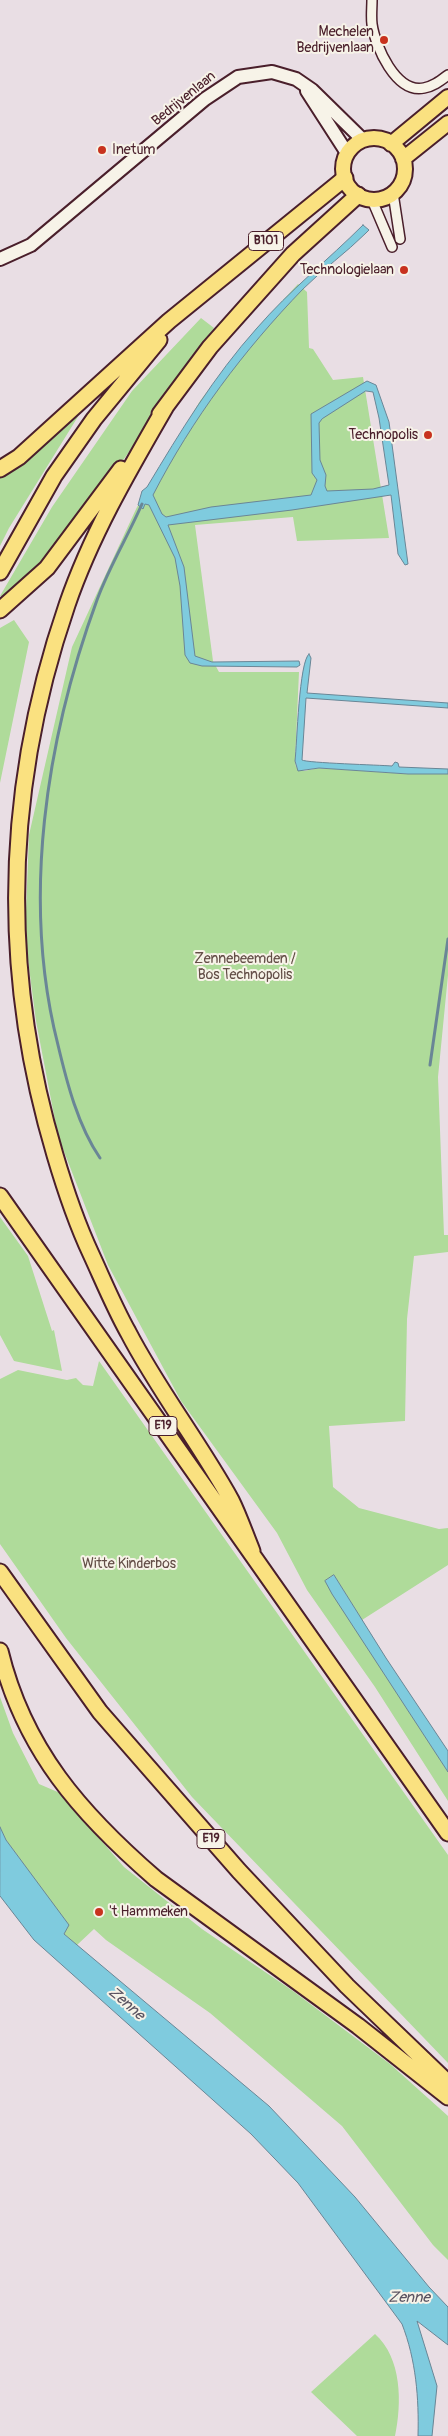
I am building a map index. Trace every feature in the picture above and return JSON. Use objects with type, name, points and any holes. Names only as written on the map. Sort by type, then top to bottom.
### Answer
[{"type":"highway","points":[[391,144],[448,97]]},
{"type":"highway","points":[[403,159],[448,123]]},
{"type":"highway","points":[[365,198],[352,190],[345,178],[344,166],[347,153],[362,140],[377,139],[391,144],[403,159],[403,176],[393,193]]},
{"type":"highway","name":"B101","points":[[188,306],[305,208],[345,178]]},
{"type":"highway","name":"B101","points":[[166,406],[210,347],[286,261],[365,198],[387,198],[393,193]]},
{"type":"highway","points":[[0,469],[19,457],[168,321],[188,306]]},
{"type":"highway","points":[[0,572],[49,484],[94,420],[188,306]]},
{"type":"highway","points":[[0,610],[47,568],[68,543],[166,406]]},
{"type":"highway","points":[[166,406],[121,484],[93,545],[68,603],[47,670],[31,736],[16,855],[14,911],[18,980],[26,1046],[42,1114],[66,1190],[88,1249],[128,1333],[232,1502],[252,1551]]},
{"type":"highway","name":"E19","points":[[0,1196],[252,1551],[448,1834]]},
{"type":"highway","name":"E19","points":[[0,1572],[100,1712],[233,1864],[347,1986],[448,2083]]},
{"type":"highway","points":[[0,1651],[5,1671],[26,1723],[50,1768],[86,1812],[125,1852],[156,1879],[358,2026],[448,2097]]},
{"type":"main road","name":"Bedrijvenlaan","points":[[0,259],[31,245],[226,83],[250,74],[272,72],[285,74],[304,84],[362,140]]},
{"type":"main road","points":[[304,84],[347,153]]},
{"type":"street","points":[[372,0],[372,24],[379,48],[392,72],[402,82],[411,88],[422,89],[436,84],[448,75]]},
{"type":"street","points":[[393,193],[400,239]]},
{"type":"street","points":[[365,198],[392,247]]},
{"type":"green space","name":"Zennebeemden / Bos Technopolis","points":[[298,284],[307,292],[309,348],[313,349],[333,380],[363,377],[389,538],[297,541],[293,517],[195,525],[213,661],[219,672],[299,672],[296,767],[304,771],[319,768],[408,774],[448,774],[448,975],[438,1077],[444,1235],[448,1235],[448,1252],[414,1256],[407,1319],[405,1421],[329,1426],[333,1487],[359,1508],[439,1529],[448,1528],[448,1565],[362,1620],[334,1575],[325,1581],[448,1772],[448,1801],[375,1687],[307,1590],[277,1533],[181,1401],[108,1265],[58,1136],[36,1021],[25,937],[29,835],[72,647],[137,507],[200,401],[256,329]]},
{"type":"green space","points":[[201,318],[214,328],[117,469],[91,504],[35,568],[5,596],[0,596],[52,507],[132,391]]},
{"type":"green space","points":[[79,415],[9,528],[0,546],[0,477]]},
{"type":"green space","points":[[14,620],[29,642],[0,783],[0,628]]},
{"type":"green space","points":[[0,1217],[28,1256],[52,1331],[54,1330],[62,1371],[14,1361],[0,1335]]},
{"type":"green space","name":"Witte Kinderbos","points":[[99,1361],[448,1855],[448,2063],[192,1797],[66,1638],[0,1544],[0,1379],[18,1370],[67,1380],[76,1378],[83,1385],[93,1386]]},
{"type":"green space","points":[[0,1697],[13,1733],[39,1784],[60,1793],[124,1867],[202,1929],[293,1991],[390,2064],[448,2116],[448,2260],[433,2245],[342,2126],[210,2013],[106,1940],[94,1929],[77,1945],[64,1934],[68,1925],[6,1840],[0,1827]]},
{"type":"green space","points":[[375,2334],[391,2355],[398,2382],[399,2410],[395,2436],[357,2436],[311,2392]]},
{"type":"water","points":[[363,225],[369,230],[318,275],[281,312],[220,386],[185,439],[153,495],[162,514],[166,517],[211,507],[311,495],[317,480],[312,473],[311,414],[367,381],[376,385],[389,422],[408,564],[405,565],[398,554],[391,495],[292,510],[168,525],[184,567],[195,656],[212,662],[299,661],[300,665],[297,667],[202,666],[190,663],[185,655],[180,586],[175,558],[149,505],[145,504],[143,509],[138,505],[142,491],[147,487],[198,405],[241,346],[283,301]],"holes":[[[366,391],[373,392],[379,418],[389,485],[373,489],[327,491],[325,486],[326,475],[320,460],[319,423],[322,419]]]},
{"type":"water","points":[[309,654],[311,658],[307,693],[448,703],[448,708],[306,698],[302,760],[392,766],[395,762],[398,763],[399,767],[448,769],[448,774],[408,774],[319,768],[298,771],[295,761],[299,704],[303,671]]},
{"type":"water","points":[[334,1575],[448,1751],[448,1772],[332,1594],[325,1581]]},
{"type":"water","name":"Zenne","points":[[0,1827],[6,1840],[69,1925],[64,1934],[269,2106],[355,2197],[429,2287],[448,2307],[448,2345],[417,2321],[437,2386],[432,2436],[418,2436],[416,2379],[411,2351],[402,2324],[298,2183],[251,2134],[34,1940],[0,1896]]},
{"type":"waterway","points":[[100,1158],[85,1132],[69,1089],[47,990],[41,934],[44,820],[52,764],[64,708],[79,653],[107,576],[142,504]]},
{"type":"waterway","points":[[430,1065],[448,939]]},
{"type":"place","name":"Mechelen Bedrijvenlaan","points":[[384,40]]},
{"type":"place","name":"Inetum","points":[[102,150]]},
{"type":"place","name":"Technologielaan","points":[[404,270]]},
{"type":"place","name":"Technopolis","points":[[428,435]]},
{"type":"place","name":"'t Hammeken","points":[[99,1912]]}]
